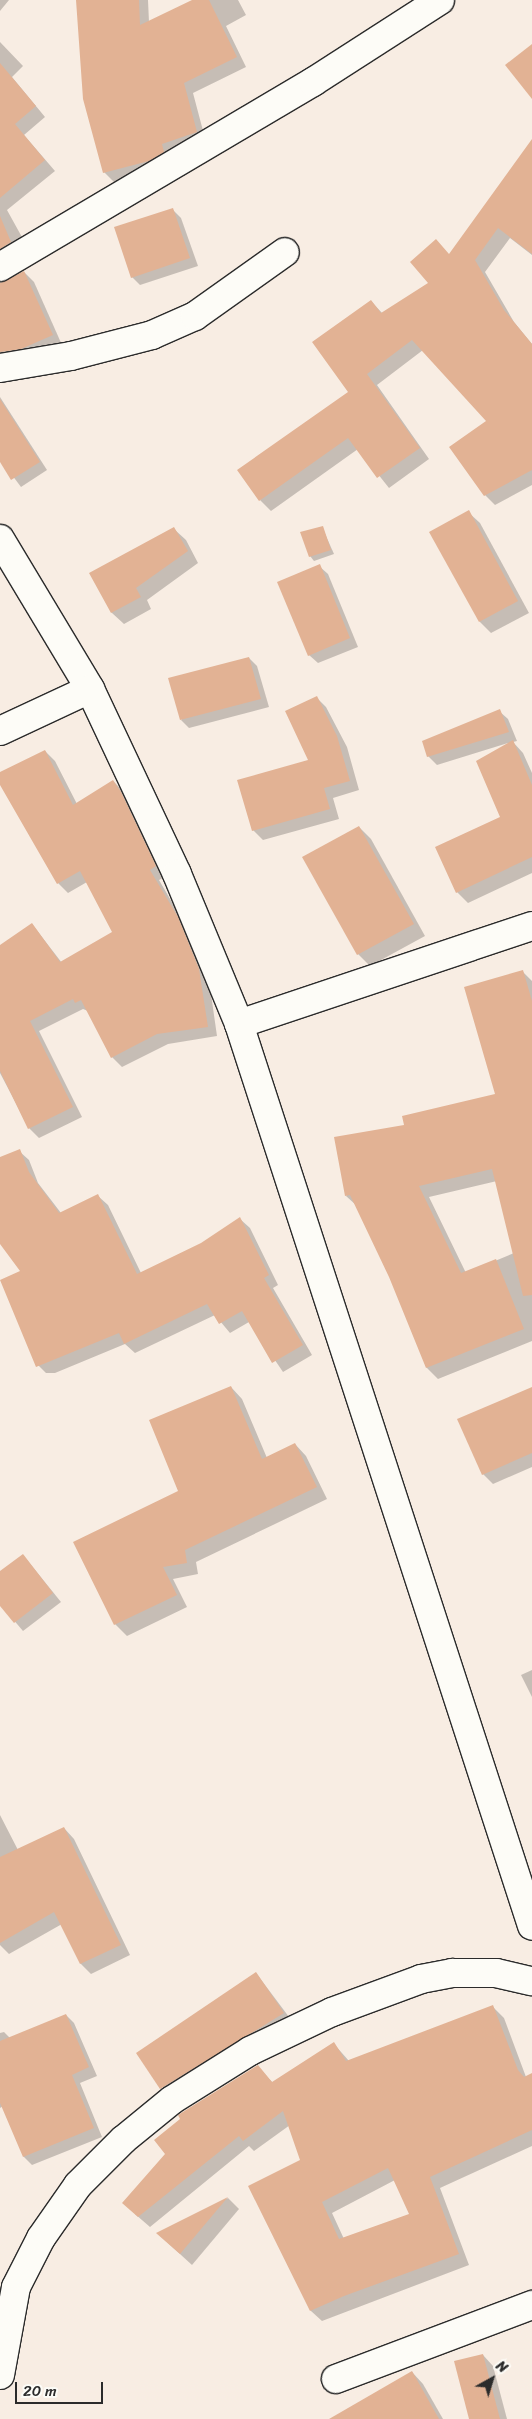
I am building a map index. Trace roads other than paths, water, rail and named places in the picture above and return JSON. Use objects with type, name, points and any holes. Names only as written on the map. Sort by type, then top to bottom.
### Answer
[{"type":"street","points":[[0,267],[304,87],[440,0]]},
{"type":"street","points":[[0,368],[72,356],[152,335],[195,316],[285,252]]},
{"type":"street","points":[[0,539],[90,689],[177,874],[240,1024],[532,1923]]},
{"type":"street","points":[[0,732],[90,689]]},
{"type":"street","points":[[240,1024],[532,926]]},
{"type":"street","points":[[0,2375],[16,2287],[41,2238],[78,2185],[123,2140],[172,2100],[258,2047],[332,2012],[422,1979],[452,1973],[496,1973],[532,1981]]},
{"type":"street","points":[[336,2379],[532,2305]]}]
